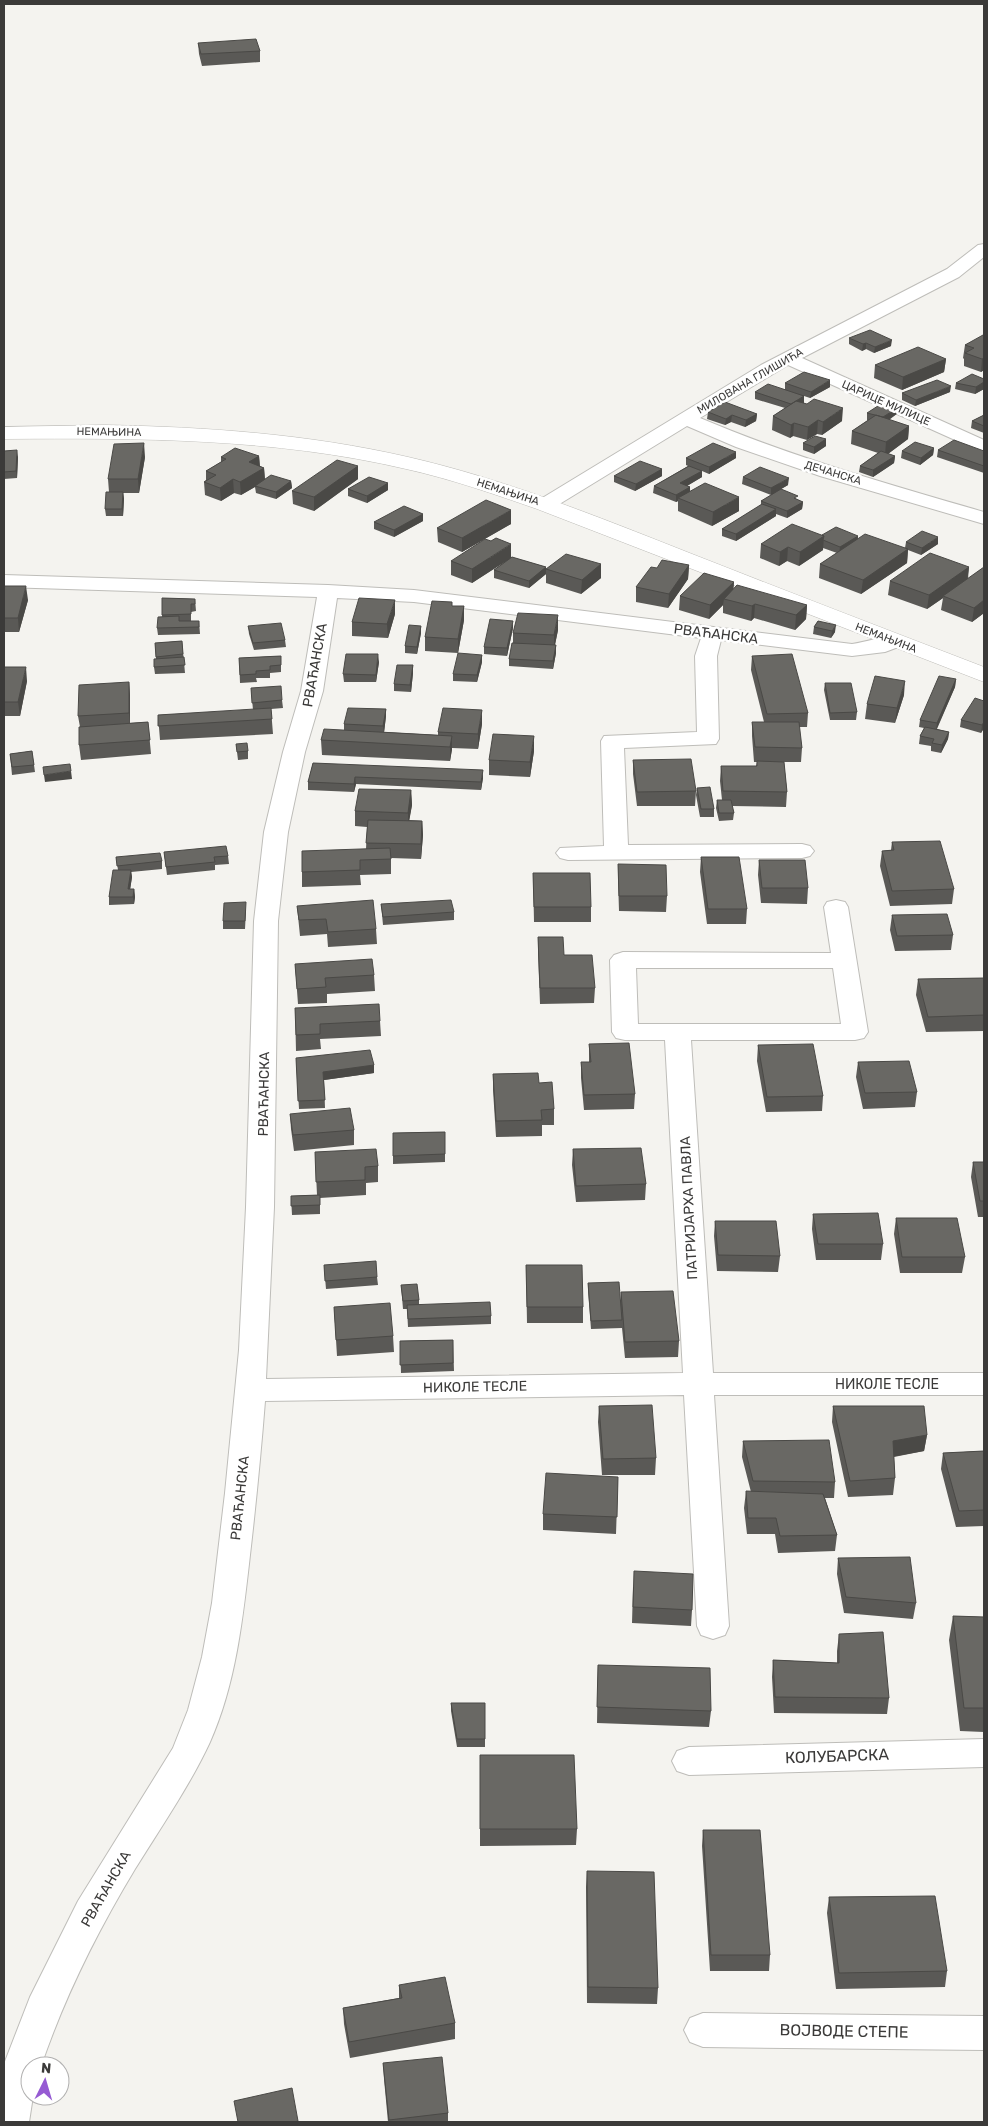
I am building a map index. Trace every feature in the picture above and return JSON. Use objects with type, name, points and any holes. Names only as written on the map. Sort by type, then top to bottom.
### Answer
[{"type":"street","name":"МИЛОВАНА ГЛИШИЋА","points":[[546,504],[787,358],[953,273],[984,249]]},
{"type":"street","name":"ЦАРИЦЕ МИЛИЦЕ","points":[[787,358],[984,447]]},
{"type":"street","name":"ДЕЧАНСКА","points":[[686,419],[743,443],[827,472],[984,518]]},
{"type":"street","name":"НЕМАЊИНА","points":[[4,433],[161,432],[281,442],[407,464],[464,478],[546,504],[984,675]]},
{"type":"street","points":[[4,581],[328,592]]},
{"type":"street","name":"РВАЋАНСКА","points":[[10,2122],[20,2070],[39,2016],[109,1880],[183,1760],[204,1713],[226,1622],[252,1390],[263,1174],[268,883],[276,832],[294,752],[312,691],[328,592],[414,596],[852,650],[877,647],[893,640]]},
{"type":"street","points":[[616,852],[612,741],[708,739],[706,656],[709,643],[714,634]]},
{"type":"street","points":[[568,853],[802,851]]},
{"type":"street","points":[[836,907],[855,1032],[625,1032],[623,960],[844,961]]},
{"type":"street","name":"ПАТРИЈАРХА ПАВЛА","points":[[678,1032],[699,1384]]},
{"type":"street","points":[[699,1384],[712,1626]]},
{"type":"street","name":"НИКОЛЕ ТЕСЛЕ","points":[[252,1390],[699,1384],[984,1384]]},
{"type":"street","name":"КОЛУБАРСКА","points":[[689,1761],[984,1753]]},
{"type":"street","name":"ВОЈВОДЕ СТЕПЕ","points":[[703,2030],[984,2033]]},
{"type":"building","points":[[256,39],[260,51],[201,54],[198,43]]},
{"type":"building","points":[[870,330],[892,340],[875,347],[849,338]]},
{"type":"building","points":[[983,335],[984,358],[965,353],[974,348],[965,345]]},
{"type":"building","points":[[918,347],[946,359],[903,377],[875,365]]},
{"type":"building","points":[[804,372],[830,380],[811,392],[785,383]]},
{"type":"building","points":[[972,374],[984,379],[984,382],[976,387],[956,383]]},
{"type":"building","points":[[937,380],[951,386],[916,400],[902,393]]},
{"type":"building","points":[[768,384],[804,396],[791,404],[755,392]]},
{"type":"building","points":[[814,399],[843,408],[823,422],[818,420],[808,427],[794,423],[791,425],[773,416],[796,401],[807,404]]},
{"type":"building","points":[[725,402],[757,414],[746,420],[732,415],[726,419],[708,412]]},
{"type":"building","points":[[884,402],[899,407],[883,417],[867,413]]},
{"type":"building","points":[[876,415],[909,426],[886,442],[852,431]]},
{"type":"building","points":[[984,415],[984,426],[972,421]]},
{"type":"building","points":[[815,436],[826,439],[814,447],[803,443]]},
{"type":"building","points":[[954,440],[984,451],[984,466],[938,450]]},
{"type":"building","points":[[915,442],[934,448],[921,458],[902,451]]},
{"type":"building","points":[[144,443],[138,479],[108,479],[114,444]]},
{"type":"building","points":[[713,443],[736,452],[709,467],[686,458]]},
{"type":"building","points":[[235,448],[259,456],[249,462],[264,468],[240,482],[233,479],[220,488],[204,482],[216,475],[206,471],[226,459],[221,457]]},
{"type":"building","points":[[17,450],[16,471],[4,472],[4,451]]},
{"type":"building","points":[[881,451],[895,456],[873,470],[860,466]]},
{"type":"building","points":[[337,460],[358,466],[314,497],[292,491]]},
{"type":"building","points":[[640,461],[662,469],[636,484],[614,476]]},
{"type":"building","points":[[689,466],[702,471],[680,483],[690,487],[676,495],[654,486]]},
{"type":"building","points":[[760,467],[789,478],[771,488],[743,477]]},
{"type":"building","points":[[271,475],[291,481],[276,492],[255,486]]},
{"type":"building","points":[[369,477],[388,483],[367,496],[348,489]]},
{"type":"building","points":[[705,483],[739,497],[713,512],[678,498]]},
{"type":"building","points":[[781,489],[798,496],[794,498],[803,502],[787,511],[761,501]]},
{"type":"building","points":[[106,492],[123,492],[122,509],[105,509]]},
{"type":"building","points":[[486,500],[511,510],[462,538],[437,528]]},
{"type":"building","points":[[762,504],[776,509],[736,534],[722,529]]},
{"type":"building","points":[[404,506],[423,514],[394,530],[374,522]]},
{"type":"building","points":[[792,524],[824,536],[800,552],[788,547],[780,552],[761,544]]},
{"type":"building","points":[[836,527],[858,536],[840,547],[823,540],[824,536],[822,535]]},
{"type":"building","points":[[922,531],[938,537],[922,548],[906,542]]},
{"type":"building","points":[[865,534],[908,549],[863,580],[820,564]]},
{"type":"building","points":[[496,538],[511,544],[472,569],[451,561],[485,539],[491,541]]},
{"type":"building","points":[[930,553],[969,567],[929,595],[890,581]]},
{"type":"building","points":[[566,554],[601,564],[582,580],[546,569]]},
{"type":"building","points":[[512,557],[546,567],[529,581],[494,570]]},
{"type":"building","points":[[662,560],[689,565],[669,594],[636,587],[651,567],[657,568]]},
{"type":"building","points":[[984,567],[984,600],[974,608],[943,596]]},
{"type":"building","points":[[704,573],[734,582],[710,605],[680,596]]},
{"type":"building","points":[[737,585],[807,605],[796,615],[755,604],[752,606],[724,599]]},
{"type":"building","points":[[4,586],[26,586],[18,618],[4,618]]},
{"type":"building","points":[[162,598],[195,599],[195,604],[191,604],[191,614],[162,615]]},
{"type":"building","points":[[359,598],[395,600],[387,624],[352,622]]},
{"type":"building","points":[[432,601],[452,602],[452,606],[464,606],[458,639],[425,637]]},
{"type":"building","points":[[518,613],[558,615],[554,635],[513,633]]},
{"type":"building","points":[[179,616],[179,621],[199,621],[199,627],[157,628],[158,617]]},
{"type":"building","points":[[490,619],[513,621],[507,648],[484,647]]},
{"type":"building","points":[[818,621],[836,625],[832,631],[814,627]]},
{"type":"building","points":[[281,623],[285,640],[253,643],[248,626]]},
{"type":"building","points":[[409,625],[421,626],[417,647],[405,646]]},
{"type":"building","points":[[182,641],[183,654],[156,657],[155,643]]},
{"type":"building","points":[[512,643],[556,645],[553,661],[509,659]]},
{"type":"building","points":[[458,653],[482,655],[477,675],[453,674]]},
{"type":"building","points":[[346,654],[378,654],[376,675],[343,674]]},
{"type":"building","points":[[792,654],[808,713],[767,714],[752,656]]},
{"type":"building","points":[[281,656],[281,665],[270,666],[270,670],[256,671],[256,674],[240,675],[239,658]]},
{"type":"building","points":[[184,657],[185,665],[154,667],[154,659]]},
{"type":"building","points":[[397,665],[413,665],[410,685],[394,684]]},
{"type":"building","points":[[4,667],[26,667],[18,702],[4,702]]},
{"type":"building","points":[[875,676],[905,681],[897,708],[867,704]]},
{"type":"building","points":[[939,676],[956,679],[937,723],[920,720]]},
{"type":"building","points":[[129,682],[129,713],[78,716],[79,685]]},
{"type":"building","points":[[825,683],[851,683],[857,712],[830,713]]},
{"type":"building","points":[[281,686],[282,700],[252,703],[251,688]]},
{"type":"building","points":[[975,698],[984,701],[984,722],[982,725],[961,720]]},
{"type":"building","points":[[271,708],[272,719],[158,726],[158,715]]},
{"type":"building","points":[[348,708],[386,709],[383,726],[344,724]]},
{"type":"building","points":[[443,708],[482,710],[478,734],[438,732]]},
{"type":"building","points":[[148,722],[150,740],[79,745],[79,727]]},
{"type":"building","points":[[752,722],[799,722],[802,748],[755,747]]},
{"type":"building","points":[[925,727],[949,732],[942,745],[932,743],[934,739],[920,736]]},
{"type":"building","points":[[324,729],[452,736],[450,747],[321,740]]},
{"type":"building","points":[[493,734],[534,736],[530,762],[489,760]]},
{"type":"building","points":[[247,743],[248,751],[237,752],[236,744]]},
{"type":"building","points":[[32,751],[34,765],[12,767],[10,754]]},
{"type":"building","points":[[691,759],[696,791],[637,792],[633,760]]},
{"type":"building","points":[[757,761],[784,762],[787,792],[723,791],[721,766],[757,766]]},
{"type":"building","points":[[313,763],[483,770],[481,782],[355,777],[354,784],[308,782]]},
{"type":"building","points":[[70,764],[71,771],[44,775],[43,767]]},
{"type":"building","points":[[710,787],[714,809],[701,809],[697,788]]},
{"type":"building","points":[[359,789],[411,790],[408,813],[355,811]]},
{"type":"building","points":[[717,800],[731,800],[734,813],[719,813]]},
{"type":"building","points":[[368,820],[422,821],[421,844],[366,843]]},
{"type":"building","points":[[940,841],[954,889],[892,891],[882,851],[894,850],[892,842]]},
{"type":"building","points":[[226,846],[228,856],[214,857],[215,862],[166,867],[164,852]]},
{"type":"building","points":[[390,848],[391,859],[360,860],[360,870],[302,872],[302,851]]},
{"type":"building","points":[[160,853],[162,861],[117,866],[116,857]]},
{"type":"building","points":[[701,857],[739,857],[747,909],[708,909]]},
{"type":"building","points":[[759,860],[805,860],[808,888],[762,888]]},
{"type":"building","points":[[618,864],[666,865],[667,896],[619,896]]},
{"type":"building","points":[[113,870],[131,870],[128,889],[134,889],[133,897],[109,897]]},
{"type":"building","points":[[533,873],[590,873],[591,907],[534,907]]},
{"type":"building","points":[[373,900],[376,929],[328,932],[326,919],[299,920],[297,906]]},
{"type":"building","points":[[451,900],[454,912],[383,917],[381,904]]},
{"type":"building","points":[[246,902],[245,921],[223,921],[224,903]]},
{"type":"building","points":[[947,914],[953,935],[897,936],[892,915]]},
{"type":"building","points":[[538,937],[563,937],[564,955],[592,955],[595,988],[540,988]]},
{"type":"building","points":[[372,959],[374,975],[325,978],[326,987],[297,989],[295,964]]},
{"type":"building","points":[[984,978],[984,1015],[928,1017],[918,979]]},
{"type":"building","points":[[379,1004],[380,1021],[320,1024],[320,1034],[296,1035],[295,1008]]},
{"type":"building","points":[[629,1043],[635,1094],[584,1095],[581,1062],[591,1062],[589,1044]]},
{"type":"building","points":[[813,1044],[823,1096],[767,1097],[758,1045]]},
{"type":"building","points":[[370,1050],[374,1065],[323,1072],[325,1100],[298,1101],[296,1058]]},
{"type":"building","points":[[909,1061],[917,1092],[865,1093],[858,1062]]},
{"type":"building","points":[[538,1073],[539,1083],[552,1082],[554,1109],[541,1110],[542,1120],[496,1121],[493,1074]]},
{"type":"building","points":[[350,1108],[354,1130],[293,1135],[290,1114]]},
{"type":"building","points":[[445,1132],[445,1154],[393,1156],[393,1133]]},
{"type":"building","points":[[641,1148],[646,1184],[576,1186],[573,1149]]},
{"type":"building","points":[[376,1149],[378,1166],[365,1167],[365,1180],[316,1182],[315,1152]]},
{"type":"building","points":[[973,1162],[984,1162],[984,1201],[980,1201]]},
{"type":"building","points":[[320,1195],[320,1205],[291,1206],[291,1196]]},
{"type":"building","points":[[878,1213],[883,1244],[818,1244],[813,1214]]},
{"type":"building","points":[[896,1218],[957,1218],[965,1257],[902,1257]]},
{"type":"building","points":[[715,1221],[776,1221],[780,1256],[718,1255]]},
{"type":"building","points":[[376,1261],[377,1277],[325,1281],[324,1265]]},
{"type":"building","points":[[526,1265],[582,1265],[583,1307],[527,1307]]},
{"type":"building","points":[[619,1282],[622,1320],[591,1321],[588,1283]]},
{"type":"building","points":[[417,1284],[419,1300],[403,1301],[401,1285]]},
{"type":"building","points":[[673,1291],[679,1341],[625,1342],[621,1292]]},
{"type":"building","points":[[490,1302],[491,1316],[408,1319],[407,1305]]},
{"type":"building","points":[[390,1303],[393,1336],[336,1340],[334,1307]]},
{"type":"building","points":[[453,1340],[453,1363],[400,1365],[400,1341]]},
{"type":"building","points":[[652,1405],[656,1458],[603,1459],[599,1406]]},
{"type":"building","points":[[833,1406],[924,1406],[927,1435],[893,1441],[895,1478],[850,1481]]},
{"type":"building","points":[[829,1440],[835,1482],[753,1481],[743,1441]]},
{"type":"building","points":[[984,1451],[984,1510],[959,1511],[943,1453]]},
{"type":"building","points":[[546,1473],[618,1477],[617,1517],[543,1514]]},
{"type":"building","points":[[746,1491],[823,1494],[837,1535],[780,1536],[776,1518],[748,1518]]},
{"type":"building","points":[[910,1557],[916,1603],[846,1597],[838,1558]]},
{"type":"building","points":[[634,1571],[693,1574],[692,1610],[633,1607]]},
{"type":"building","points":[[953,1616],[984,1617],[984,1708],[964,1708]]},
{"type":"building","points":[[883,1632],[889,1698],[775,1697],[773,1660],[839,1663],[839,1634]]},
{"type":"building","points":[[598,1665],[710,1668],[711,1711],[597,1707]]},
{"type":"building","points":[[451,1703],[485,1703],[485,1739],[457,1739]]},
{"type":"building","points":[[480,1755],[574,1755],[577,1829],[480,1829]]},
{"type":"building","points":[[703,1830],[760,1830],[770,1955],[711,1955]]},
{"type":"building","points":[[587,1871],[654,1872],[658,1988],[588,1987]]},
{"type":"building","points":[[935,1896],[947,1971],[839,1973],[829,1897]]},
{"type":"building","points":[[445,1977],[455,2023],[349,2042],[343,2008],[402,1998],[399,1985]]},
{"type":"building","points":[[442,2057],[448,2113],[389,2120],[383,2063]]},
{"type":"building","points":[[292,2088],[298,2121],[238,2122],[234,2101]]}]
